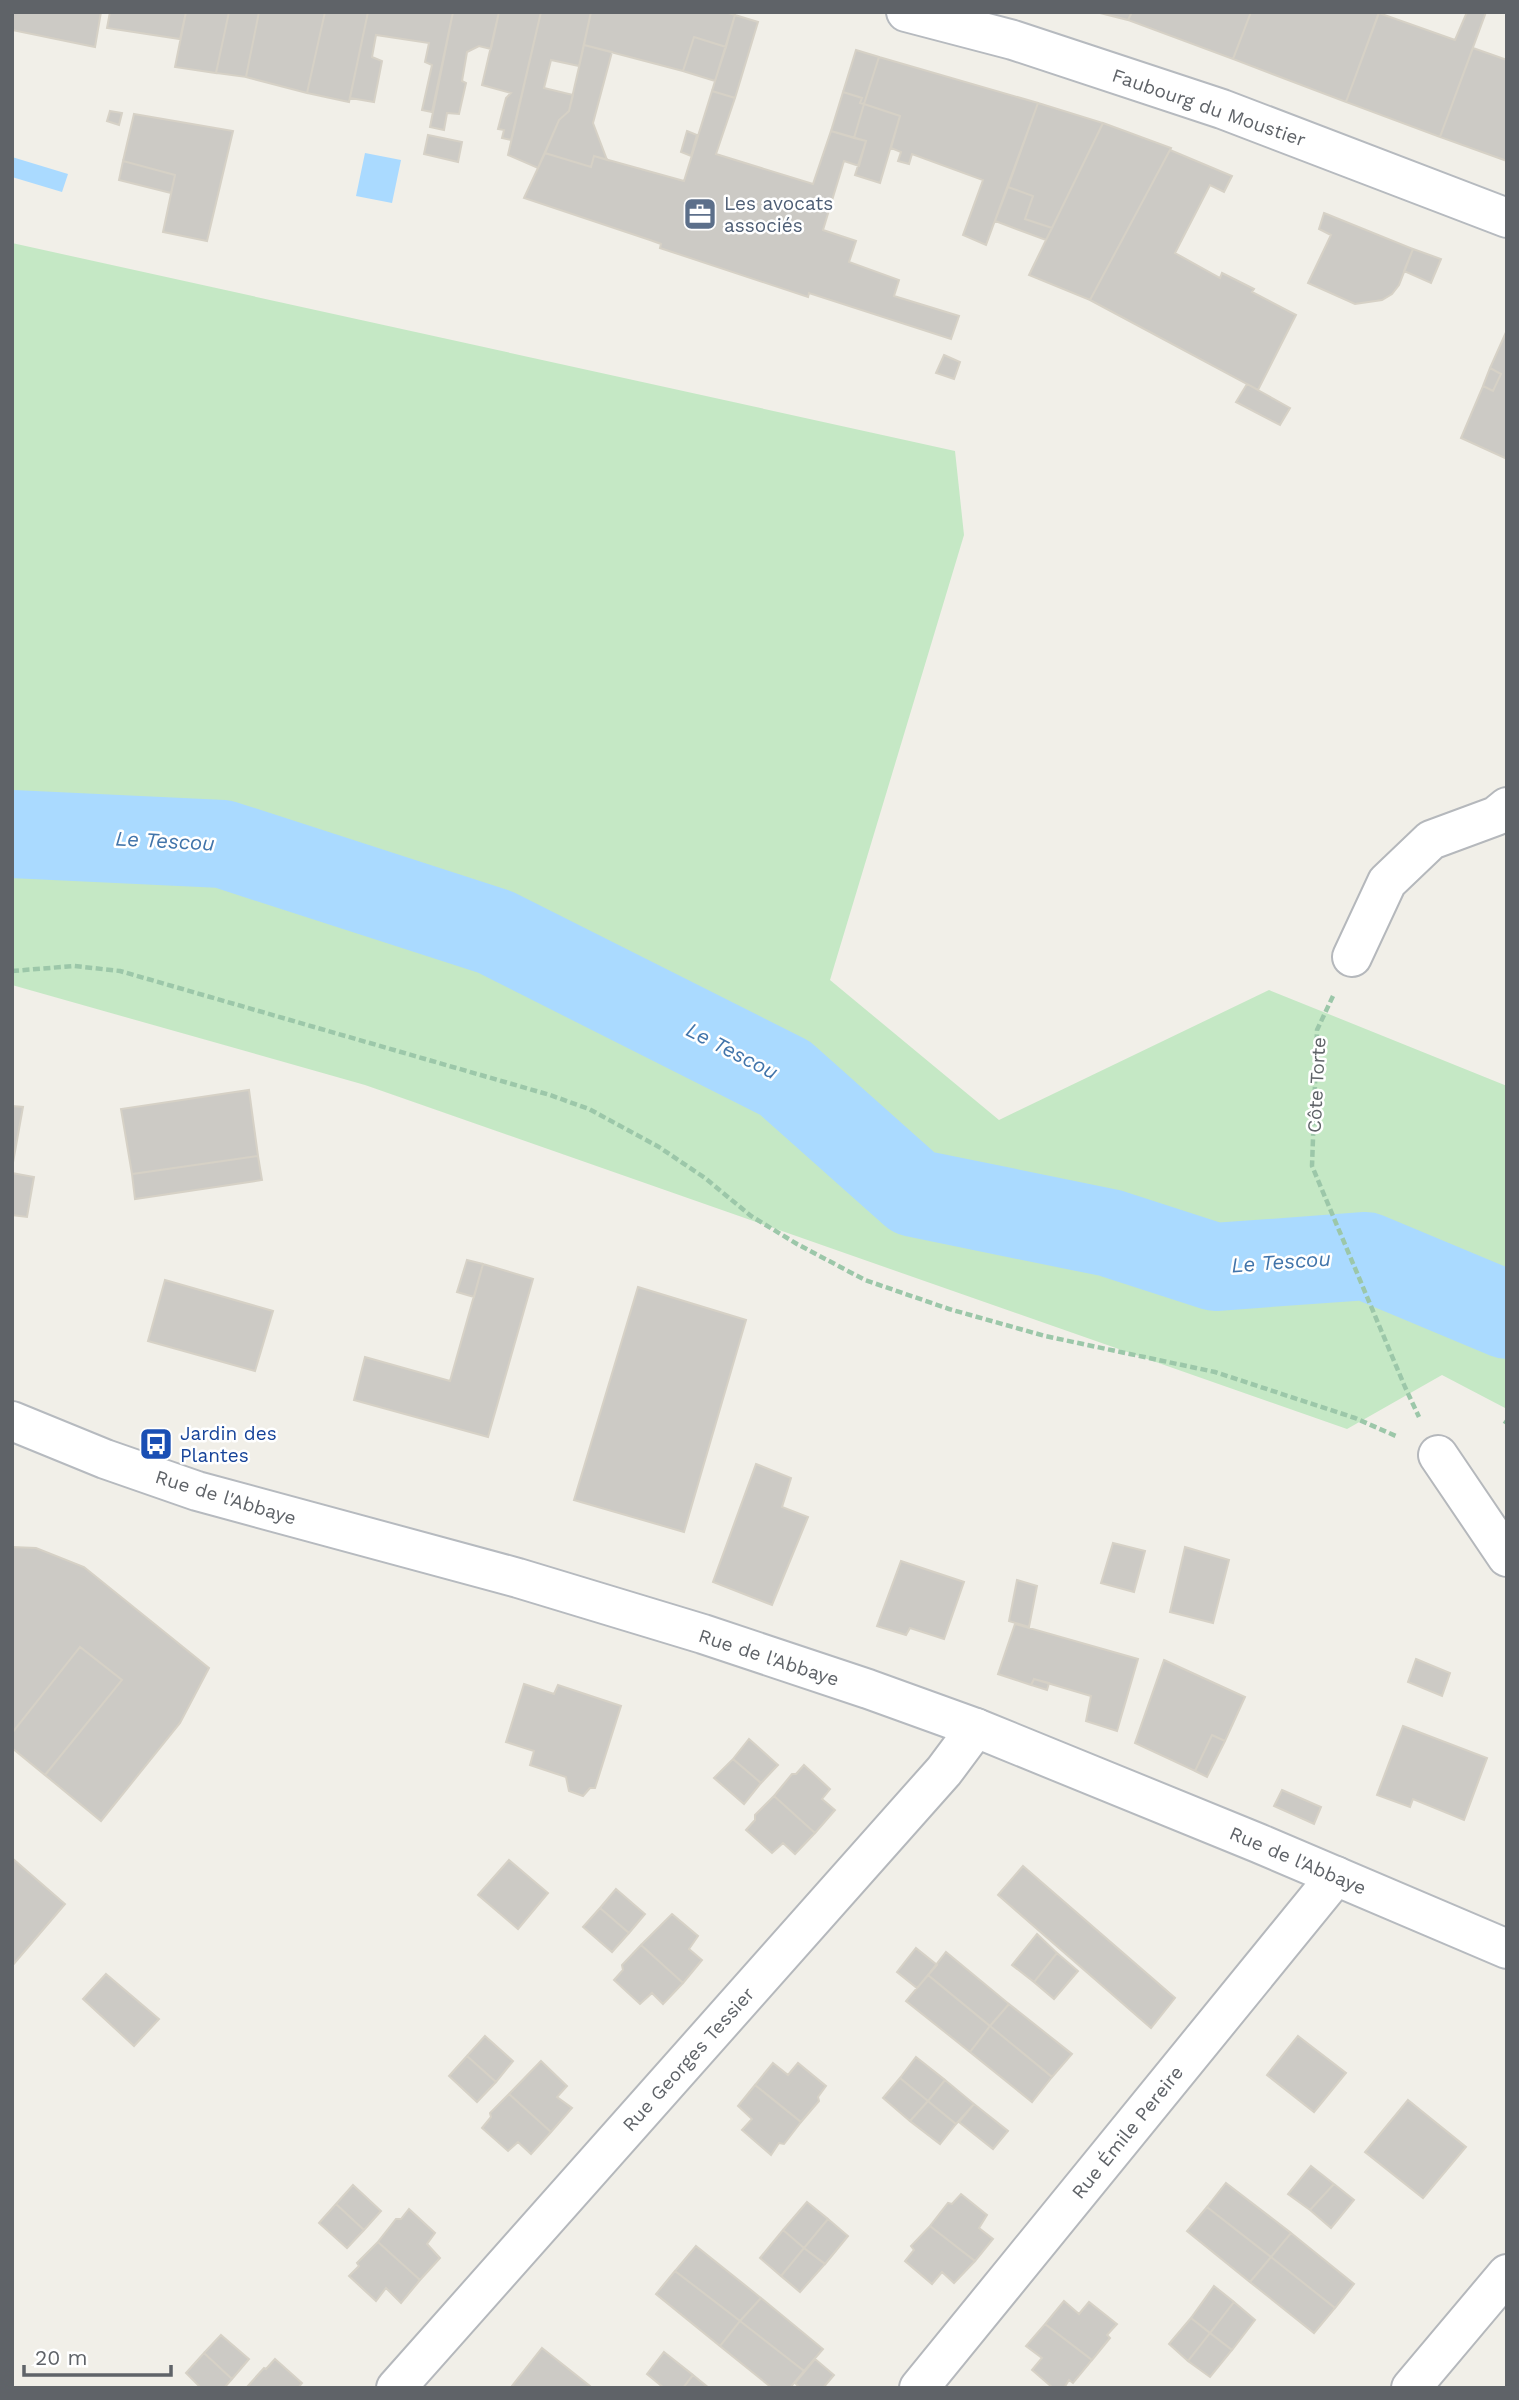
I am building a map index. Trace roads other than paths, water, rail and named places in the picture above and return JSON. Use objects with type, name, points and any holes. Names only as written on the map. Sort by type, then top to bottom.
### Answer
[{"type":"main road","name":"Faubourg du Moustier","points":[[906,12],[1013,40],[1222,109],[1507,218]]},
{"type":"main road","points":[[1352,957],[1387,882],[1396,873],[1431,840],[1496,816],[1507,807]]},
{"type":"main road","name":"Rue de l'Abbaye","points":[[12,1421],[105,1459],[197,1491],[518,1578],[703,1634],[976,1728],[1507,1949]]},
{"type":"main road","points":[[1438,1455],[1507,1558]]},
{"type":"main road","name":"Rue Georges Tessier","points":[[396,2388],[944,1771],[976,1728]]},
{"type":"main road","name":"Rue Émile Pereire","points":[[919,2388],[1336,1876]]},
{"type":"main road","points":[[1410,2388],[1507,2274]]},
{"type":"water","points":[[365,153],[401,160],[392,203],[356,196]]},
{"type":"water","points":[[12,157],[68,174],[62,192],[12,177]]},
{"type":"waterway","name":"Le Tescou","points":[[12,834],[223,844],[495,932],[785,1078],[914,1193],[1110,1233],[1215,1267],[1366,1256],[1507,1315]]},
{"type":"place","name":"Les avocats associés","points":[[700,214]]},
{"type":"place","name":"Jardin des Plantes","points":[[156,1444]]}]
